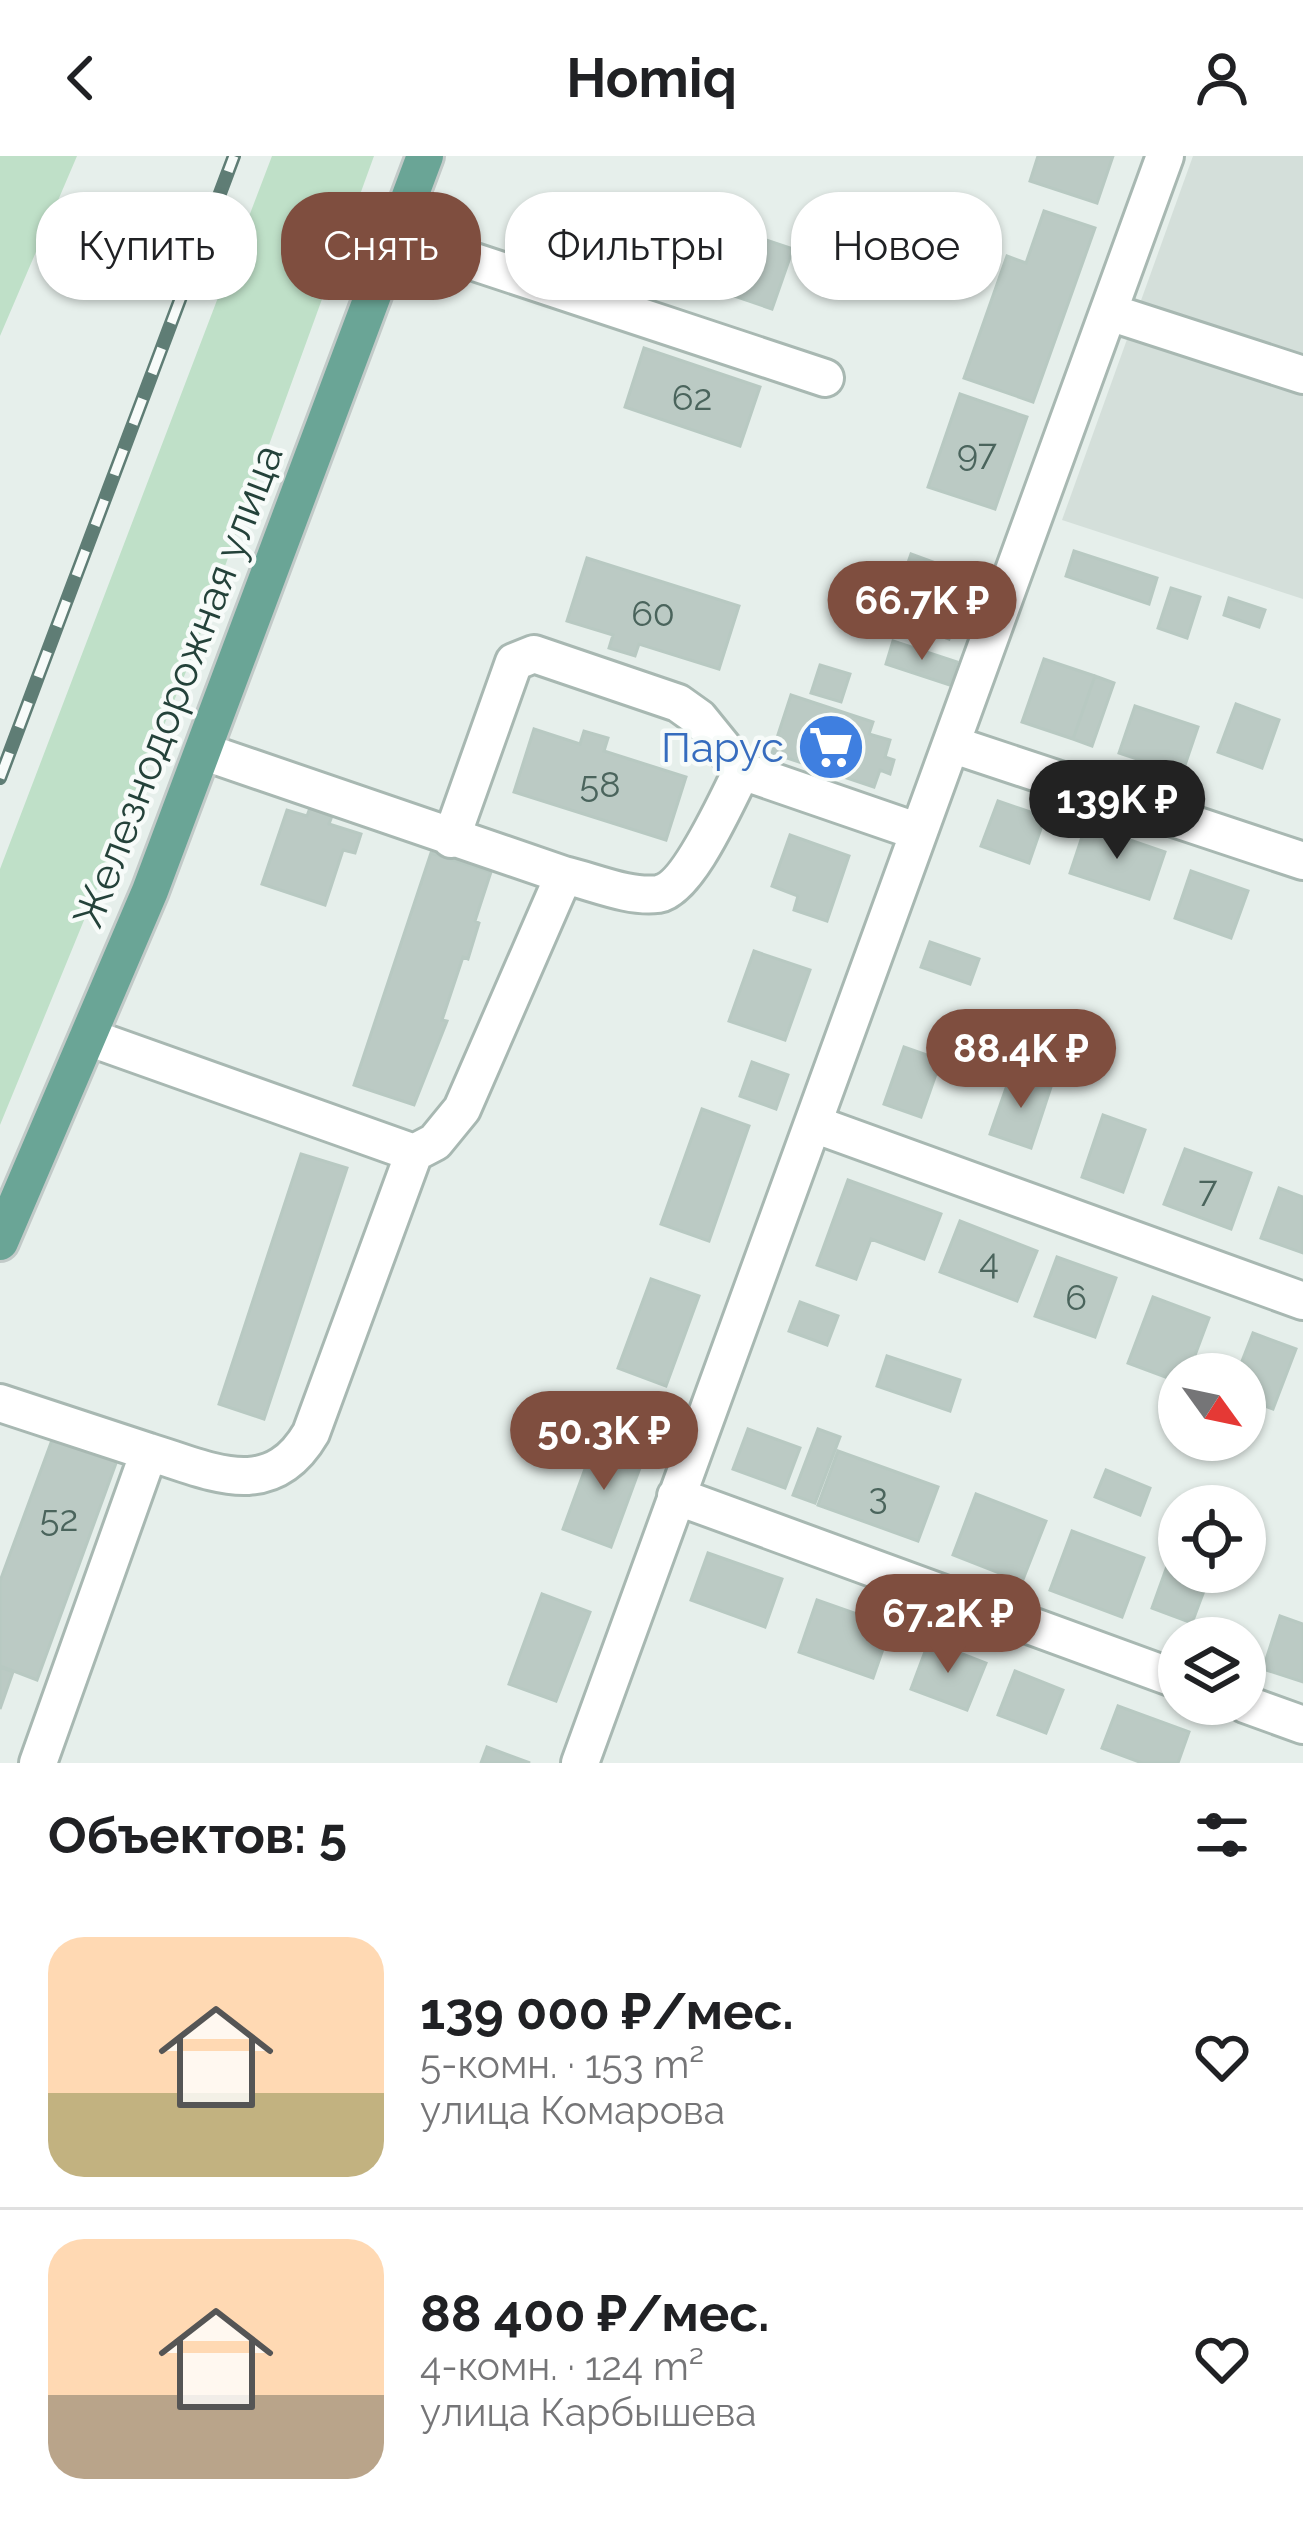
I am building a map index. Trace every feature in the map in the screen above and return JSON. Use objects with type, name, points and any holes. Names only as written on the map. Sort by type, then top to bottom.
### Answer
[{"type":"main road","name":"Железнодорожная улица","points":[[412,192],[425,156]]},
{"type":"main road","name":"Железнодорожная улица","points":[[0,1242],[205,752],[372,300]]},
{"type":"street","points":[[580,1763],[1165,156]]},
{"type":"street","points":[[481,264],[825,378]]},
{"type":"street","points":[[1108,312],[1303,375]]},
{"type":"street","points":[[451,838],[514,662],[534,654],[678,703],[699,718],[742,771],[919,832]]},
{"type":"street","points":[[951,744],[1303,861]]},
{"type":"street","points":[[205,752],[564,874],[661,894],[683,879],[742,771]]},
{"type":"street","points":[[0,1403],[231,1477],[253,1478],[284,1466],[311,1433],[414,1153],[435,1142],[462,1109],[564,874]]},
{"type":"street","points":[[88,1037],[414,1153]]},
{"type":"street","points":[[814,1124],[1303,1301]]},
{"type":"street","points":[[38,1763],[149,1452]]},
{"type":"street","points":[[676,1496],[1158,1672]]},
{"type":"street","points":[[1266,1712],[1303,1725]]},
{"type":"shaded area","points":[[1193,156],[1303,156],[1303,599],[1062,520]]},
{"type":"green space","points":[[0,156],[77,156],[62,192],[36,192],[36,252],[0,336]]},
{"type":"green space","points":[[272,156],[374,156],[361,192],[281,192],[281,300],[322,300],[192,657],[0,1125],[0,869],[217,300],[257,300],[257,195]]},
{"type":"building","points":[[1038,156],[1113,156],[1097,203],[1030,181]]},
{"type":"building","points":[[1044,211],[1095,228],[1033,402],[964,378],[991,300],[1002,300],[1007,256],[1026,263]]},
{"type":"building","points":[[767,240],[791,248],[772,309],[746,300],[767,300]]},
{"type":"building","points":[[644,348],[760,387],[740,446],[625,407]]},
{"type":"building","points":[[960,394],[1027,417],[995,509],[928,487]]},
{"type":"building","points":[[1074,551],[1157,578],[1149,604],[1066,576]]},
{"type":"building","points":[[911,554],[971,576],[949,639],[889,617]]},
{"type":"building","points":[[587,558],[739,606],[719,669],[639,644],[635,656],[609,648],[613,635],[567,621]]},
{"type":"building","points":[[1171,588],[1200,597],[1187,638],[1158,628]]},
{"type":"building","points":[[1229,598],[1265,610],[1259,627],[1224,615]]},
{"type":"building","points":[[893,641],[957,662],[950,685],[886,664]]},
{"type":"building","points":[[1044,659],[1095,676],[1073,739],[1022,722]]},
{"type":"building","points":[[820,665],[850,674],[841,702],[811,693]]},
{"type":"building","points":[[1095,676],[1114,683],[1092,746],[1073,739]]},
{"type":"building","name":"Парус","points":[[791,695],[873,722],[869,734],[890,740],[885,757],[894,760],[890,774],[880,770],[874,787],[772,753]]},
{"type":"building","points":[[1236,704],[1279,720],[1262,768],[1218,752]]},
{"type":"building","points":[[1135,706],[1198,727],[1182,774],[1119,753]]},
{"type":"building","points":[[534,729],[580,744],[584,731],[608,738],[604,751],[686,777],[666,840],[514,792]]},
{"type":"building","points":[[998,801],[1045,817],[1029,863],[981,846]]},
{"type":"building","points":[[310,808],[332,816],[329,824],[361,834],[355,853],[343,850],[325,905],[262,884],[287,810],[307,816]]},
{"type":"building","points":[[1086,825],[1165,852],[1149,899],[1070,873]]},
{"type":"building","points":[[790,835],[849,856],[827,921],[794,910],[798,896],[772,886]]},
{"type":"building","points":[[431,853],[491,872],[468,959],[463,957],[442,1020],[447,1021],[414,1105],[354,1085]]},
{"type":"building","points":[[1191,871],[1248,891],[1231,938],[1175,918]]},
{"type":"building","points":[[930,942],[979,959],[970,984],[921,967]]},
{"type":"building","points":[[754,951],[810,970],[785,1040],[729,1021]]},
{"type":"building","points":[[904,1047],[941,1060],[921,1117],[884,1104]]},
{"type":"building","points":[[752,1062],[788,1075],[776,1109],[740,1096]]},
{"type":"building","points":[[1011,1074],[1051,1087],[1031,1148],[990,1134]]},
{"type":"building","points":[[702,1109],[749,1126],[709,1241],[661,1224]]},
{"type":"building","points":[[1103,1115],[1145,1130],[1123,1192],[1082,1177]]},
{"type":"building","points":[[1185,1149],[1251,1173],[1231,1229],[1164,1204]]},
{"type":"building","points":[[301,1154],[347,1168],[264,1419],[219,1404]]},
{"type":"building","points":[[848,1180],[941,1214],[924,1259],[871,1239],[856,1279],[817,1265]]},
{"type":"building","points":[[1279,1188],[1303,1197],[1303,1253],[1261,1238]]},
{"type":"building","points":[[960,1221],[1037,1251],[1017,1301],[940,1272]]},
{"type":"building","points":[[1057,1257],[1116,1278],[1095,1337],[1035,1316]]},
{"type":"building","points":[[651,1279],[699,1296],[666,1386],[618,1368]]},
{"type":"building","points":[[1153,1297],[1209,1318],[1196,1353],[1158,1353],[1158,1374],[1128,1363]]},
{"type":"building","points":[[800,1302],[838,1316],[827,1345],[789,1331]]},
{"type":"building","points":[[1253,1333],[1296,1349],[1273,1409],[1266,1406],[1266,1353],[1245,1353]]},
{"type":"building","points":[[887,1356],[960,1380],[950,1411],[877,1386]]},
{"type":"building","points":[[748,1429],[800,1448],[785,1488],[733,1469]]},
{"type":"building","points":[[818,1429],[840,1437],[815,1503],[793,1495]]},
{"type":"building","points":[[55,1432],[119,1455],[37,1680],[0,1666],[0,1581]]},
{"type":"building","points":[[596,1439],[644,1457],[611,1547],[563,1529]]},
{"type":"building","points":[[838,1451],[938,1487],[918,1541],[818,1505]]},
{"type":"building","points":[[1106,1470],[1150,1488],[1140,1515],[1095,1497]]},
{"type":"building","points":[[976,1494],[1046,1521],[1022,1582],[953,1555]]},
{"type":"building","points":[[1072,1531],[1144,1558],[1122,1617],[1050,1590]]},
{"type":"building","points":[[708,1553],[782,1579],[765,1627],[691,1600]]},
{"type":"building","points":[[1158,1591],[1203,1593],[1194,1617],[1176,1617],[1152,1608]]},
{"type":"building","points":[[542,1594],[590,1612],[556,1701],[509,1684]]},
{"type":"building","points":[[817,1600],[891,1626],[873,1678],[799,1652]]},
{"type":"building","points":[[1280,1616],[1303,1624],[1303,1682],[1266,1670]]},
{"type":"building","points":[[929,1641],[986,1663],[967,1710],[911,1689]]},
{"type":"building","points":[[0,1667],[13,1672],[0,1709]]},
{"type":"building","points":[[1015,1671],[1063,1690],[1046,1733],[998,1715]]},
{"type":"building","points":[[1118,1706],[1158,1721],[1158,1725],[1189,1732],[1178,1763],[1142,1763],[1102,1748]]},
{"type":"building","points":[[487,1747],[530,1763],[481,1763]]},
{"type":"railway","points":[[0,778],[234,156]]},
{"type":"place","name":"Парус","points":[[831,747]]}]
